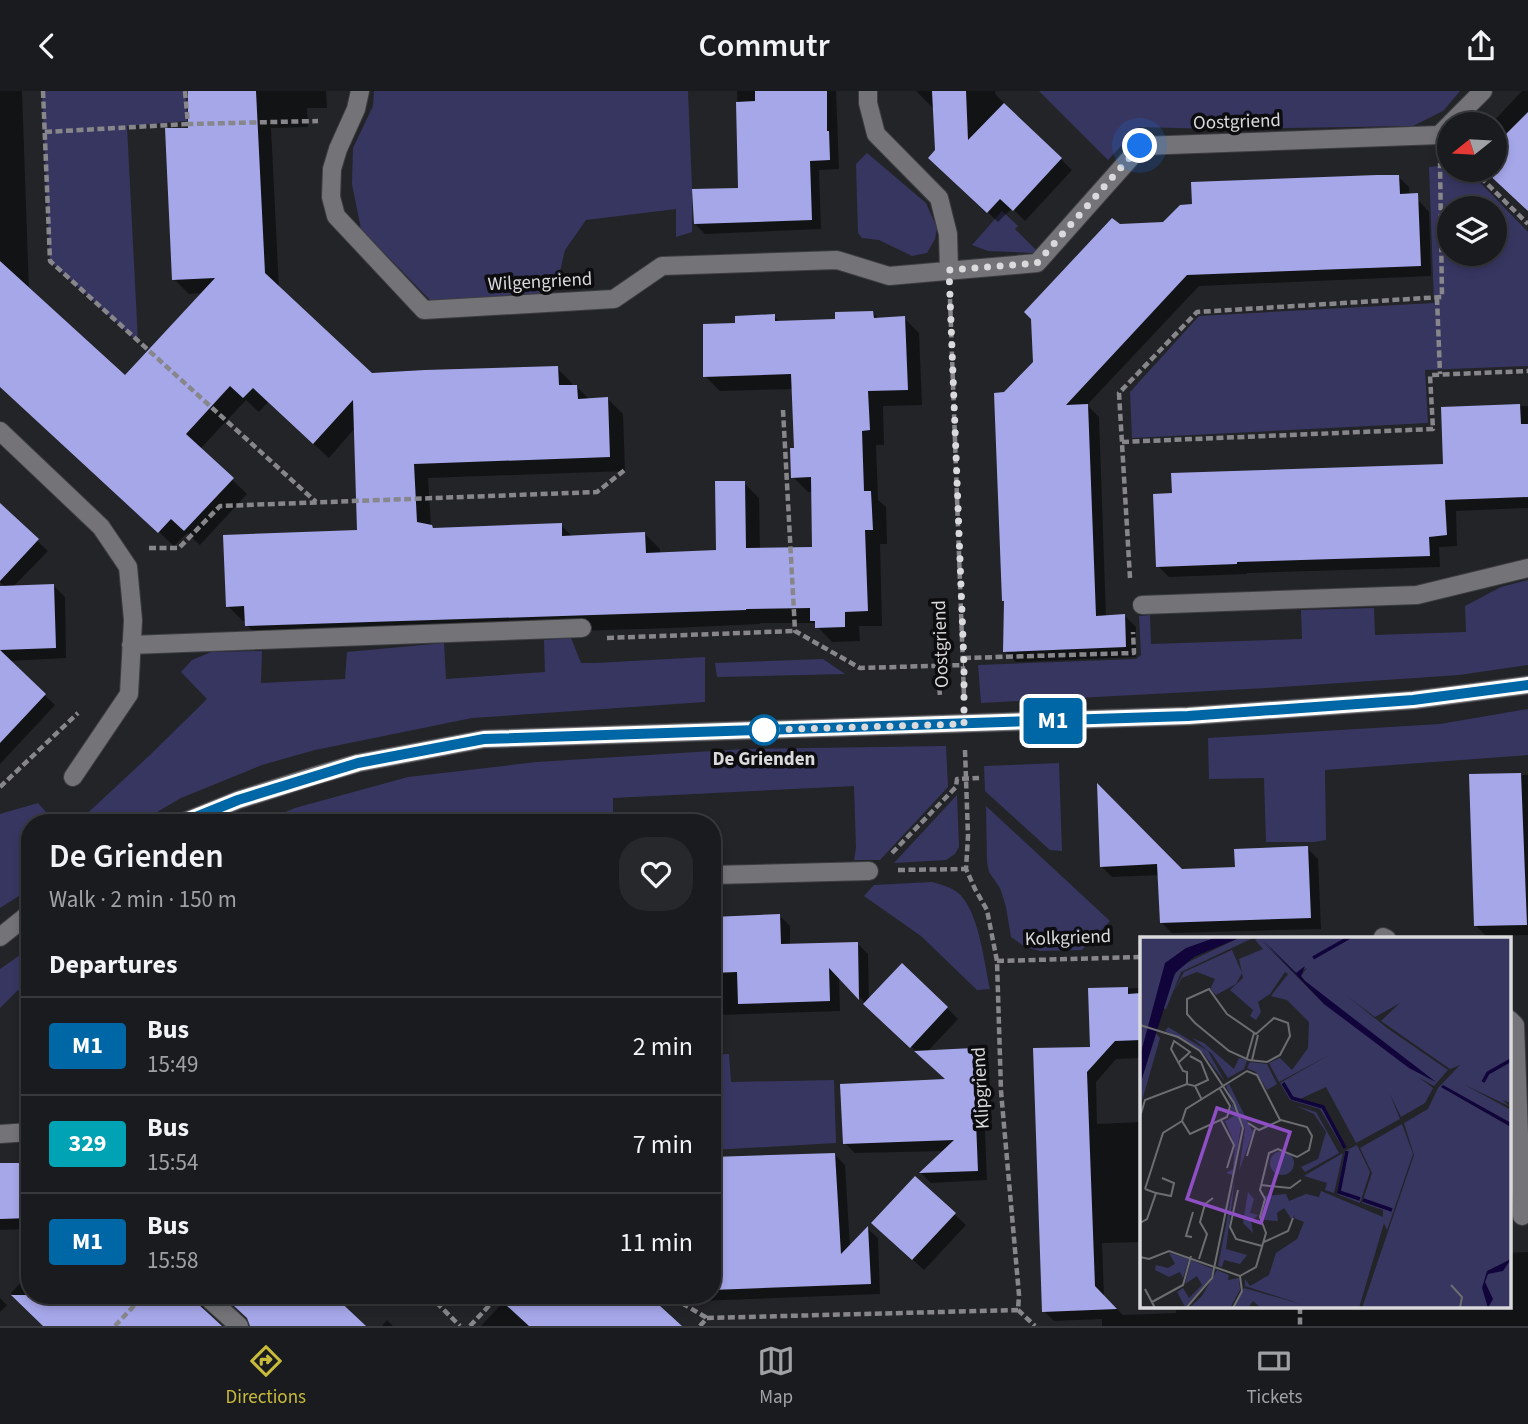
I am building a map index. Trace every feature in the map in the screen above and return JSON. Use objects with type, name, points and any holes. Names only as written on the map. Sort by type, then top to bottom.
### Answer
[{"type":"street","name":"Wilgengriend","points":[[360,91],[352,120],[331,169],[331,197],[336,216],[425,310],[614,299],[662,266],[837,260],[889,276],[949,270]]},
{"type":"street","points":[[868,91],[868,103],[876,134],[939,198],[948,233],[949,270]]},
{"type":"street","points":[[1462,112],[1483,91]]},
{"type":"street","name":"Oostgriend","points":[[949,270],[1037,263],[1140,146],[1437,129]]},
{"type":"street","points":[[0,431],[101,527],[128,567],[133,620],[128,694],[73,777]]},
{"type":"street","points":[[1142,605],[1417,595],[1528,568]]},
{"type":"street","points":[[131,645],[582,628]]},
{"type":"street","points":[[203,814],[238,800],[358,763],[484,739],[1188,716],[1413,700],[1528,685]]},
{"type":"street","points":[[721,875],[869,871]]},
{"type":"street","points":[[0,937],[21,920]]},
{"type":"street","points":[[1517,1023],[1521,1216]]},
{"type":"street","points":[[0,1133],[21,1132]]},
{"type":"street","points":[[215,1304],[239,1326]]},
{"type":"path","points":[[43,91],[50,261],[317,503]]},
{"type":"path","points":[[186,91],[188,124]]},
{"type":"path","points":[[45,132],[188,124],[352,120]]},
{"type":"path","points":[[1130,579],[1119,393],[1197,312],[1442,297],[1445,182]]},
{"type":"path","points":[[1485,182],[1528,225]]},
{"type":"path","name":"Oostgriend","points":[[949,270],[964,658],[964,724]]},
{"type":"path","points":[[1437,297],[1440,375]]},
{"type":"path","points":[[1122,442],[1433,429],[1430,375],[1528,371]]},
{"type":"path","points":[[783,410],[795,631]]},
{"type":"path","points":[[116,549],[179,548],[220,506],[597,492],[626,469]]},
{"type":"path","points":[[582,628],[597,638],[795,631],[860,668],[964,665]]},
{"type":"path","points":[[964,658],[1134,653],[1133,629]]},
{"type":"path","points":[[937,667],[940,699]]},
{"type":"path","points":[[0,787],[94,698],[128,694]]},
{"type":"path","name":"Klipgriend","points":[[964,724],[968,836],[966,869],[987,910],[997,961],[1001,1091],[1019,1295],[1018,1310]]},
{"type":"path","points":[[869,871],[898,848],[956,787],[957,779],[979,778]]},
{"type":"path","points":[[869,871],[966,869]]},
{"type":"path","name":"Kolkgriend","points":[[997,961],[1140,957]]},
{"type":"path","points":[[115,1326],[136,1304]]},
{"type":"path","points":[[438,1304],[460,1326]]},
{"type":"path","points":[[470,1326],[491,1304]]},
{"type":"path","points":[[684,1304],[708,1318],[1018,1310],[1035,1326]]},
{"type":"path","points":[[700,1326],[708,1318]]},
{"type":"shaded area","points":[[42,91],[186,91],[187,121],[127,126],[138,342],[50,261]]},
{"type":"shaded area","points":[[374,91],[688,91],[692,232],[676,237],[676,209],[586,220],[565,250],[558,280],[537,296],[431,301],[361,229],[352,184],[353,148],[373,106]]},
{"type":"shaded area","points":[[1039,91],[1460,91],[1443,111],[1413,126],[1214,129],[1139,127],[1108,160]]},
{"type":"shaded area","points":[[867,153],[926,203],[937,228],[935,239],[927,253],[912,256],[879,240],[862,238],[858,233],[856,164]]},
{"type":"shaded area","points":[[1437,166],[1437,182],[1480,182],[1493,196],[1437,196],[1437,266],[1507,266],[1507,210],[1528,232],[1528,366],[1425,370],[1428,423],[1132,438],[1130,392],[1199,316],[1434,303],[1429,167]]},
{"type":"shaded area","points":[[1002,211],[1018,226],[1015,229],[1036,250],[1034,253],[988,251],[972,245]]},
{"type":"shaded area","points":[[1528,580],[1528,665],[1459,675],[981,703],[978,665],[1136,659],[1141,655],[1139,616],[1150,615],[1151,644],[1302,639],[1301,610],[1374,608],[1375,635],[1466,632],[1465,606],[1501,587]]},
{"type":"shaded area","points":[[571,638],[581,663],[705,657],[705,702],[472,718],[315,750],[262,765],[181,798],[154,814],[87,814],[207,699],[181,672],[192,660],[211,652],[262,651],[261,683],[345,679],[347,652],[444,643],[446,679],[545,672],[544,640]]},
{"type":"shaded area","points":[[823,659],[845,674],[717,677],[715,663]]},
{"type":"shaded area","points":[[1528,709],[1528,755],[1325,770],[1326,840],[1266,842],[1264,778],[1209,779],[1208,738],[1440,724]]},
{"type":"shaded area","points":[[946,746],[948,787],[880,860],[854,860],[854,786],[613,798],[613,814],[280,814],[408,777],[537,762],[744,749]]},
{"type":"shaded area","points":[[1059,763],[1062,851],[1050,850],[985,791],[984,766]]},
{"type":"shaded area","points":[[957,795],[959,847],[955,854],[946,860],[894,863]]},
{"type":"shaded area","points":[[38,803],[48,814],[21,814],[21,895],[0,908],[0,814]]},
{"type":"shaded area","points":[[986,806],[1110,921],[1082,950],[1040,951],[1025,947],[1011,937],[1000,888],[989,872],[987,862]]},
{"type":"shaded area","points":[[932,882],[957,892],[971,911],[990,989],[977,990],[921,936],[864,896],[874,885]]},
{"type":"shaded area","points":[[21,954],[21,993],[18,990],[0,1008],[0,969]]},
{"type":"shaded area","points":[[721,1054],[729,1054],[731,1082],[834,1080],[836,1143],[721,1149]]},
{"type":"building","points":[[188,91],[256,91],[265,273],[372,373],[558,366],[559,385],[577,385],[578,399],[608,397],[610,457],[414,464],[417,522],[432,525],[433,528],[562,523],[562,536],[645,532],[646,553],[716,550],[715,481],[745,481],[746,548],[812,547],[811,477],[791,478],[790,448],[794,448],[791,374],[703,377],[703,324],[735,323],[735,316],[775,314],[775,321],[835,319],[835,312],[873,311],[874,318],[905,316],[908,390],[868,391],[870,430],[862,431],[864,491],[871,491],[873,530],[865,530],[868,611],[845,612],[845,627],[815,628],[815,621],[810,621],[810,608],[245,626],[244,606],[226,607],[223,535],[357,530],[353,400],[313,444],[253,388],[243,398],[230,386],[186,434],[234,478],[184,531],[171,519],[158,533],[0,387],[0,261],[125,375],[215,278],[172,280],[165,128],[188,128]]},
{"type":"building","points":[[755,91],[827,91],[830,160],[810,161],[812,220],[694,224],[692,189],[738,188],[736,102],[755,101]]},
{"type":"building","points":[[932,91],[966,91],[968,140],[1004,103],[1062,158],[1013,211],[1000,199],[987,213],[928,158],[935,150]]},
{"type":"building","points":[[1528,112],[1528,211],[1497,182],[1507,182],[1507,133]]},
{"type":"building","points":[[1399,175],[1400,194],[1418,193],[1421,266],[1187,275],[1066,405],[1088,404],[1096,616],[1125,614],[1126,647],[1003,652],[1004,601],[994,393],[1004,392],[1033,362],[1031,319],[1024,312],[1112,218],[1120,224],[1163,222],[1180,205],[1192,204],[1191,182]]},
{"type":"building","points":[[1520,404],[1521,424],[1528,424],[1528,497],[1445,500],[1447,535],[1429,537],[1430,556],[1156,567],[1153,494],[1172,493],[1171,473],[1443,464],[1441,407]]},
{"type":"building","points":[[0,503],[39,539],[0,581]]},
{"type":"building","points":[[54,584],[56,648],[0,650],[0,586]]},
{"type":"building","points":[[0,650],[46,694],[0,743]]},
{"type":"building","points":[[1521,773],[1527,925],[1474,926],[1469,774]]},
{"type":"building","points":[[1097,783],[1182,869],[1235,867],[1234,849],[1308,846],[1311,918],[1160,923],[1157,864],[1100,867]]},
{"type":"building","points":[[780,914],[781,944],[858,942],[859,1000],[829,968],[830,1001],[738,1004],[737,972],[721,973],[721,917]]},
{"type":"building","points":[[902,963],[948,1007],[910,1048],[863,1004]]},
{"type":"building","points":[[1128,987],[1128,994],[1140,993],[1140,1040],[1115,1041],[1087,1072],[1095,1286],[1117,1309],[1042,1312],[1033,1048],[1090,1047],[1088,988]]},
{"type":"building","points":[[973,1048],[978,1171],[919,1173],[954,1140],[843,1144],[840,1084],[945,1079],[914,1051]]},
{"type":"building","points":[[835,1153],[841,1254],[868,1226],[871,1284],[721,1290],[721,1157]]},
{"type":"building","points":[[0,1163],[21,1163],[21,1218],[0,1219]]},
{"type":"building","points":[[915,1176],[956,1213],[912,1260],[871,1223]]},
{"type":"building","points":[[11,1295],[21,1295],[21,1304],[198,1304],[222,1326],[43,1326]]},
{"type":"building","points":[[232,1304],[343,1304],[366,1326],[250,1326],[247,1318]]},
{"type":"building","points":[[505,1304],[658,1304],[682,1326],[529,1326]]},
{"type":"bus line","name":"M1","points":[[203,814],[238,800],[358,763],[484,739],[1188,716],[1413,700],[1528,685]]},
{"type":"place","name":"De Grienden","points":[[764,730]]},
{"type":"route","points":[[764,730],[964,724],[949,270],[1037,263],[1140,146]]}]
